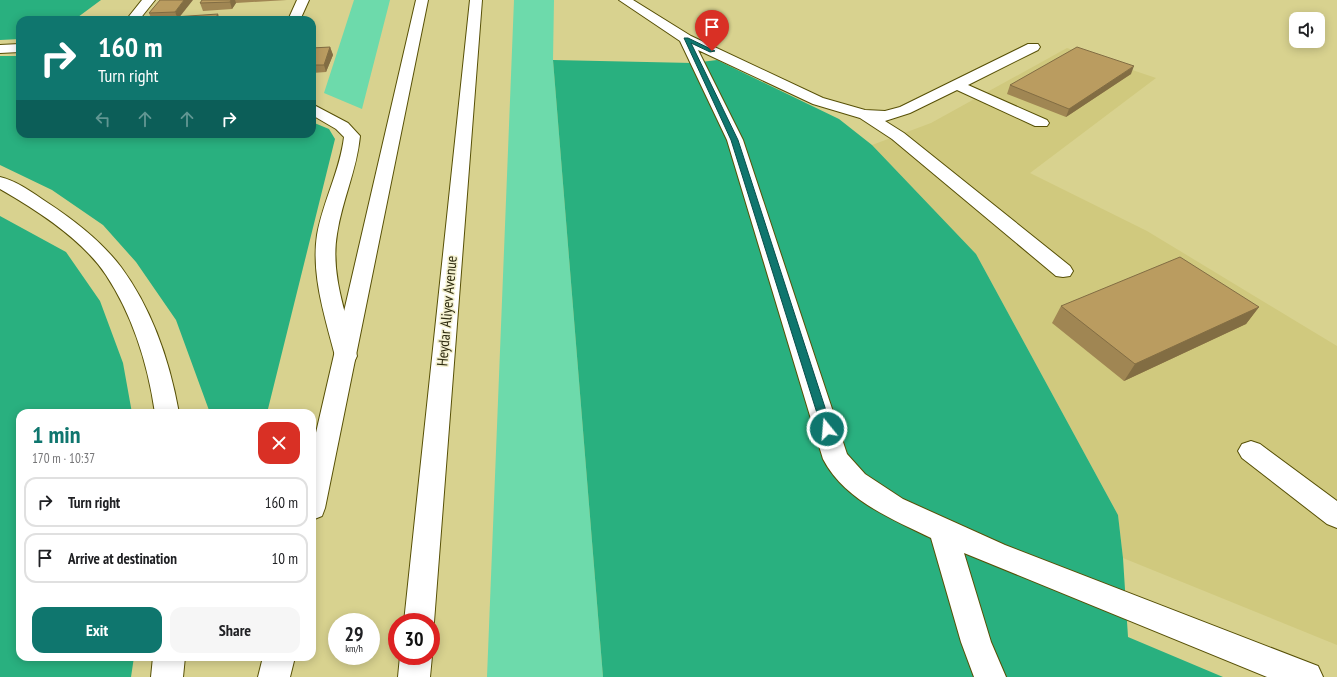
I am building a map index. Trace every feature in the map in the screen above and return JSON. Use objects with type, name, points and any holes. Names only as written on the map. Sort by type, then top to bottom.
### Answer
[{"type":"main road","points":[[135,16],[149,0]]},
{"type":"main road","points":[[296,16],[303,0]]},
{"type":"main road","points":[[316,490],[422,0]]},
{"type":"main road","name":"Heydar Aliyev Avenue","points":[[420,613],[476,0]]},
{"type":"main road","points":[[625,0],[686,39],[818,101],[844,110],[865,115],[886,116],[905,110],[1033,47]]},
{"type":"main road","points":[[686,39],[735,140],[836,459],[856,482],[887,503],[995,554],[1307,677]]},
{"type":"main road","points":[[0,49],[16,48]]},
{"type":"main road","points":[[957,85],[1042,123]]},
{"type":"main road","points":[[316,110],[342,126],[352,136],[351,152],[327,234],[325,266],[346,356]]},
{"type":"main road","points":[[865,115],[898,136],[1063,271]]},
{"type":"main road","points":[[0,182],[46,210],[80,235],[112,268],[136,310],[148,340],[166,409]]},
{"type":"main road","points":[[1251,451],[1337,516]]},
{"type":"main road","points":[[943,530],[976,642],[990,677]]},
{"type":"main road","points":[[167,677],[169,661]]},
{"type":"main road","points":[[274,677],[278,661]]},
{"type":"main road","points":[[414,677],[415,665]]},
{"type":"shaded area","points":[[1067,48],[1156,78],[1030,173],[1147,231],[1337,346],[1337,645],[1123,558],[1118,515],[976,254],[872,145],[931,123]]},
{"type":"green space","points":[[0,0],[101,0],[79,16],[16,16],[16,39],[0,40]]},
{"type":"green space","points":[[354,0],[390,0],[362,109],[324,93]]},
{"type":"green space","points":[[514,0],[554,0],[553,60],[603,677],[487,677]]},
{"type":"green space","points":[[0,56],[16,56],[16,138],[316,138],[316,124],[329,129],[335,139],[268,409],[209,409],[176,320],[136,262],[103,225],[52,190],[0,165]]},
{"type":"green space","points":[[553,60],[693,63],[717,60],[839,119],[872,145],[976,254],[1118,515],[1123,558],[1128,637],[1223,677],[603,677]]},
{"type":"green space","points":[[0,216],[66,252],[100,301],[123,363],[131,409],[16,409],[16,661],[133,661],[131,677],[0,677]]},
{"type":"building","points":[[160,0],[184,0],[175,12],[149,13]]},
{"type":"building","points":[[202,0],[231,0],[230,2],[200,3]]},
{"type":"building","points":[[218,14],[217,16],[189,16]]},
{"type":"building","points":[[330,47],[324,65],[316,65],[316,48]]},
{"type":"building","points":[[1077,47],[1134,66],[1069,109],[1010,85]]},
{"type":"building","points":[[1180,257],[1259,307],[1135,364],[1061,306]]},
{"type":"route","points":[[712,51],[686,39],[735,140],[827,429]]}]
